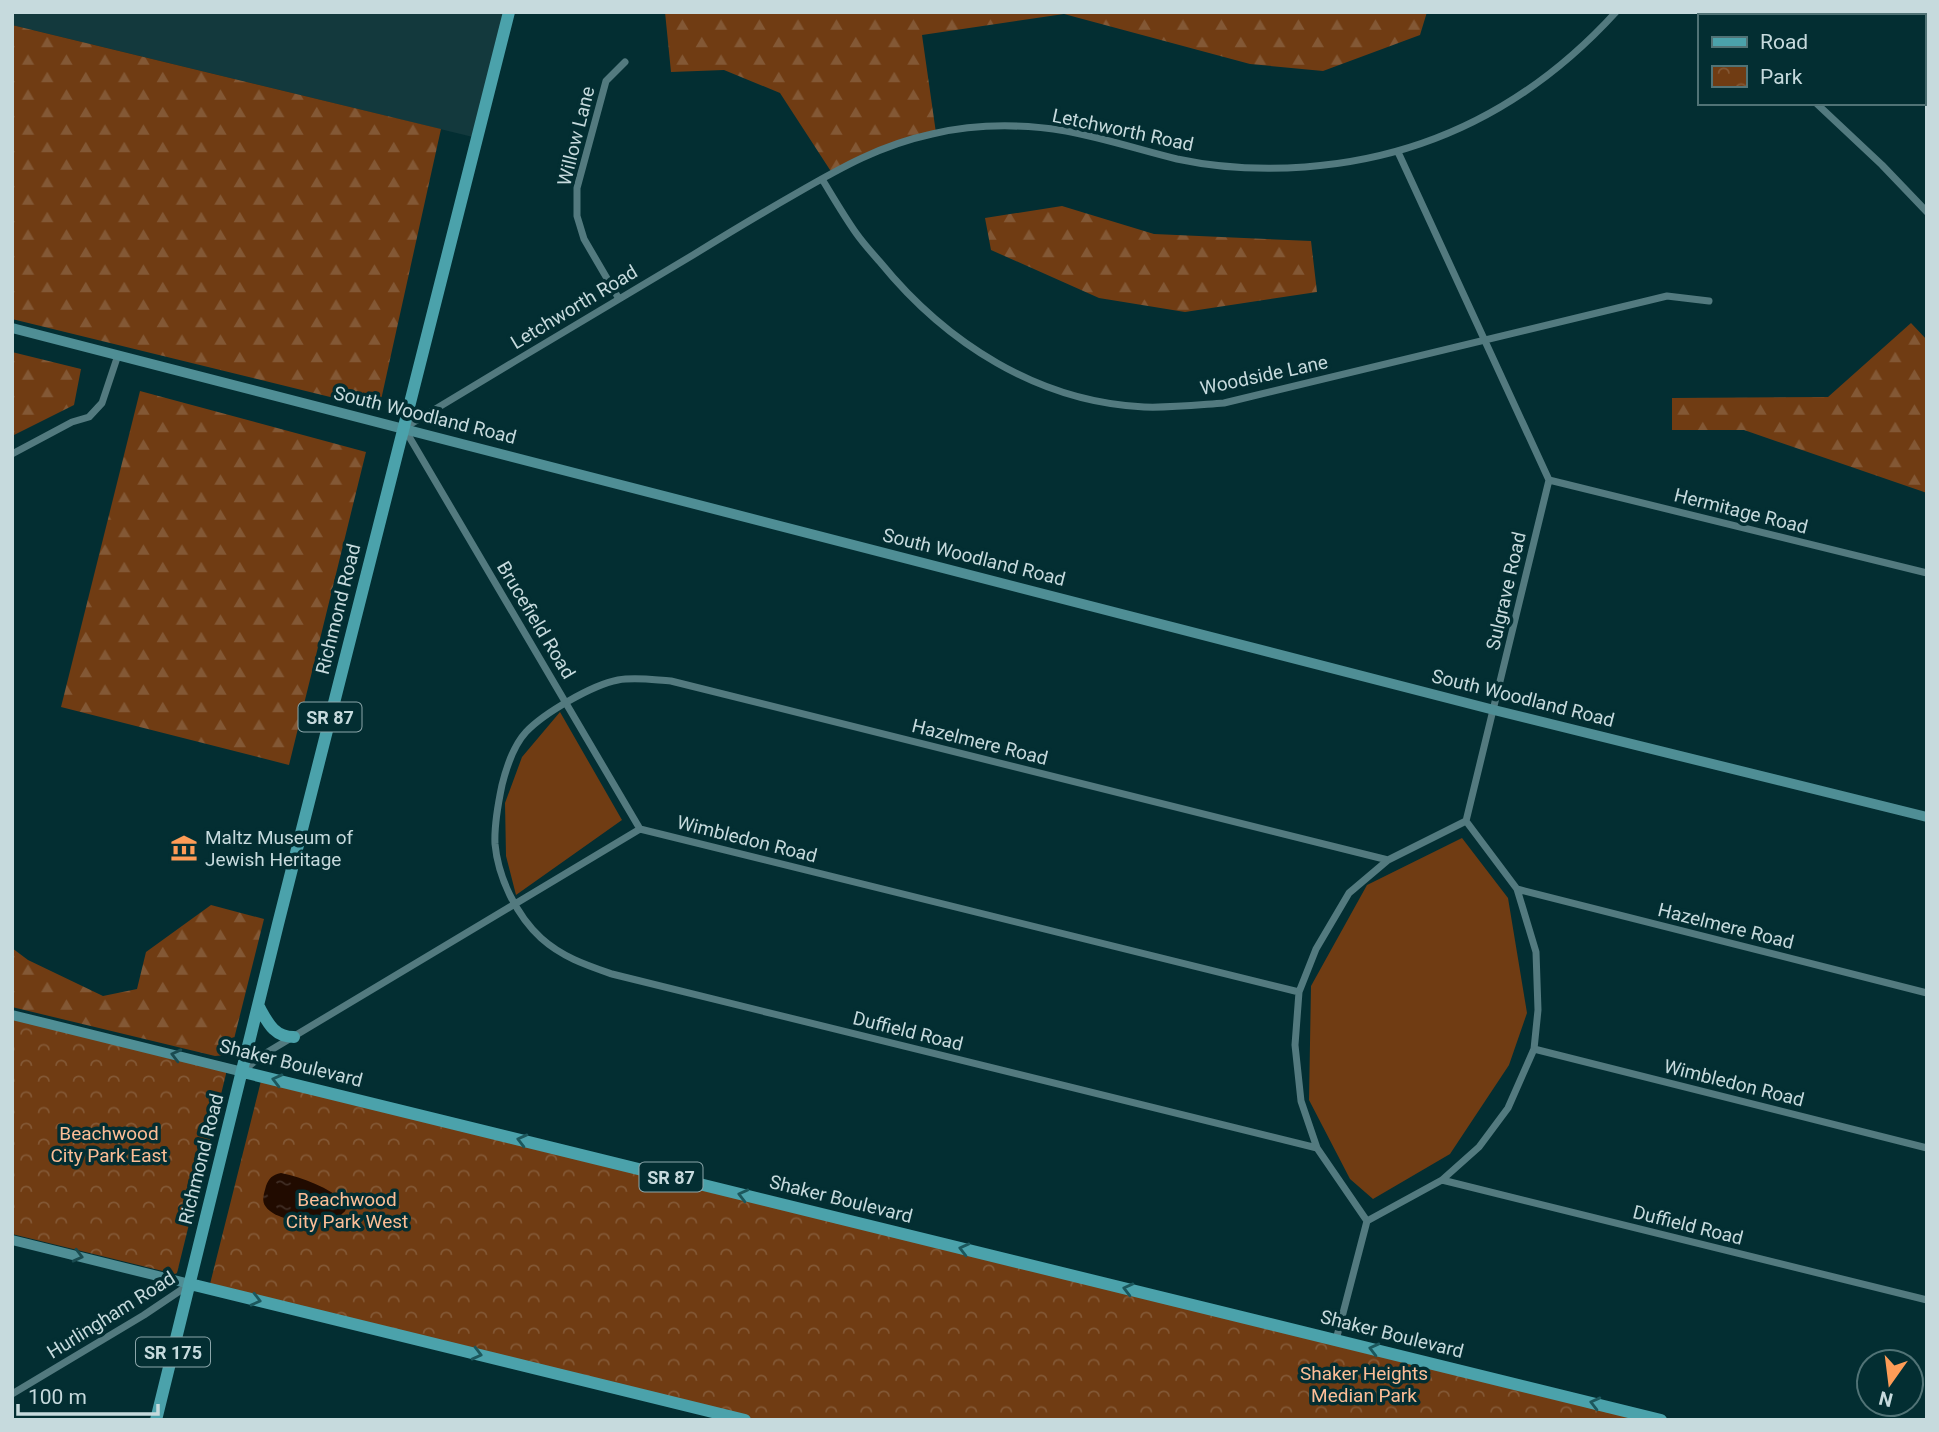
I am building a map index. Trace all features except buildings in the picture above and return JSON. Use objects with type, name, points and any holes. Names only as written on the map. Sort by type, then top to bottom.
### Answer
[{"type":"main road","name":"Richmond Road","points":[[156,1420],[509,12]]},
{"type":"main road","points":[[259,1007],[274,1031],[294,1037]]},
{"type":"main road","name":"Shaker Boulevard","points":[[243,1072],[1661,1420]]},
{"type":"main road","points":[[190,1284],[745,1420]]},
{"type":"street","name":"Letchworth Road","points":[[404,428],[822,179],[860,158],[902,141],[978,127],[1023,126],[1066,131],[1213,166],[1321,166],[1360,161],[1398,152],[1452,133],[1502,106],[1553,72],[1589,41],[1616,12]]},
{"type":"street","name":"Willow Lane","points":[[619,299],[584,239],[577,216],[577,188],[606,81],[625,62]]},
{"type":"street","points":[[1818,105],[1927,212]]},
{"type":"street","points":[[1398,152],[1549,480]]},
{"type":"street","name":"Woodside Lane","points":[[822,179],[857,235],[910,297],[966,345],[998,365],[1067,394],[1142,407],[1224,403],[1667,296],[1709,301]]},
{"type":"street","name":"South Woodland Road","points":[[12,328],[1494,710],[1927,817]]},
{"type":"street","points":[[12,454],[72,422],[89,417],[102,403],[118,355]]},
{"type":"street","name":"Brucefield Road","points":[[404,428],[640,829]]},
{"type":"street","name":"Hermitage Road","points":[[1549,480],[1927,573]]},
{"type":"street","name":"Sulgrave Road","points":[[1466,821],[1549,480]]},
{"type":"street","name":"Hazelmere Road","points":[[514,903],[499,867],[495,843],[497,811],[506,767],[525,733],[566,701],[615,681],[635,678],[671,681],[1388,860]]},
{"type":"street","points":[[1336,1340],[1367,1221],[1442,1180],[1479,1147],[1508,1108],[1534,1049],[1538,1010],[1536,952],[1517,889],[1466,821],[1388,860],[1349,893],[1316,949],[1300,992],[1295,1045],[1301,1101],[1317,1148],[1367,1221]]},
{"type":"street","points":[[243,1072],[261,1056],[640,829]]},
{"type":"street","name":"Wimbledon Road","points":[[640,829],[1300,992]]},
{"type":"street","name":"Hazelmere Road","points":[[1517,889],[1927,993]]},
{"type":"street","name":"Duffield Road","points":[[514,903],[540,937],[556,950],[577,962],[612,974],[1317,1148]]},
{"type":"street","name":"Shaker Boulevard","points":[[12,1015],[243,1072]]},
{"type":"street","name":"Wimbledon Road","points":[[1534,1049],[1927,1148]]},
{"type":"street","name":"Duffield Road","points":[[1442,1180],[1927,1300]]},
{"type":"street","points":[[12,1240],[190,1284]]},
{"type":"street","name":"Hurlingham Road","points":[[12,1394],[158,1307],[190,1284]]},
{"type":"shaded area","points":[[12,12],[508,12],[477,138],[12,25]]},
{"type":"green space","points":[[665,12],[1427,12],[1420,35],[1323,71],[1250,64],[1064,14],[922,35],[936,133],[902,141],[832,173],[780,93],[724,70],[671,72]]},
{"type":"green space","points":[[12,25],[441,129],[379,409],[12,319]]},
{"type":"green space","points":[[1062,206],[1154,234],[1311,241],[1317,292],[1185,312],[1099,298],[991,250],[985,218]]},
{"type":"green space","points":[[1911,323],[1927,340],[1927,493],[1744,430],[1672,430],[1672,398],[1828,397]]},
{"type":"green space","points":[[12,352],[81,369],[74,405],[12,436]]},
{"type":"green space","points":[[140,391],[366,452],[289,765],[61,707]]},
{"type":"green space","points":[[560,712],[622,820],[516,895],[506,856],[505,803],[522,757]]},
{"type":"green space","points":[[1462,838],[1508,898],[1527,1013],[1509,1065],[1450,1154],[1373,1199],[1350,1179],[1309,1100],[1311,986],[1367,885]]},
{"type":"green space","points":[[211,905],[264,919],[228,1055],[215,1056],[12,1007],[12,948],[28,960],[103,996],[137,989],[146,952]]},
{"type":"green space","name":"Beachwood City Park East","points":[[12,1018],[226,1071],[177,1273],[12,1234]]},
{"type":"green space","name":"Beachwood City Park West","points":[[261,1081],[1661,1420],[745,1420],[209,1288]]},
{"type":"water","points":[[281,1173],[307,1180],[331,1192],[346,1203],[345,1211],[336,1218],[316,1222],[292,1220],[272,1212],[264,1205],[266,1186],[273,1176]]},
{"type":"place","name":"Maltz Museum of Jewish Heritage","points":[[184,848]]},
{"type":"park label","name":"Shaker Heights Median Park","points":[[1364,1384]]}]
